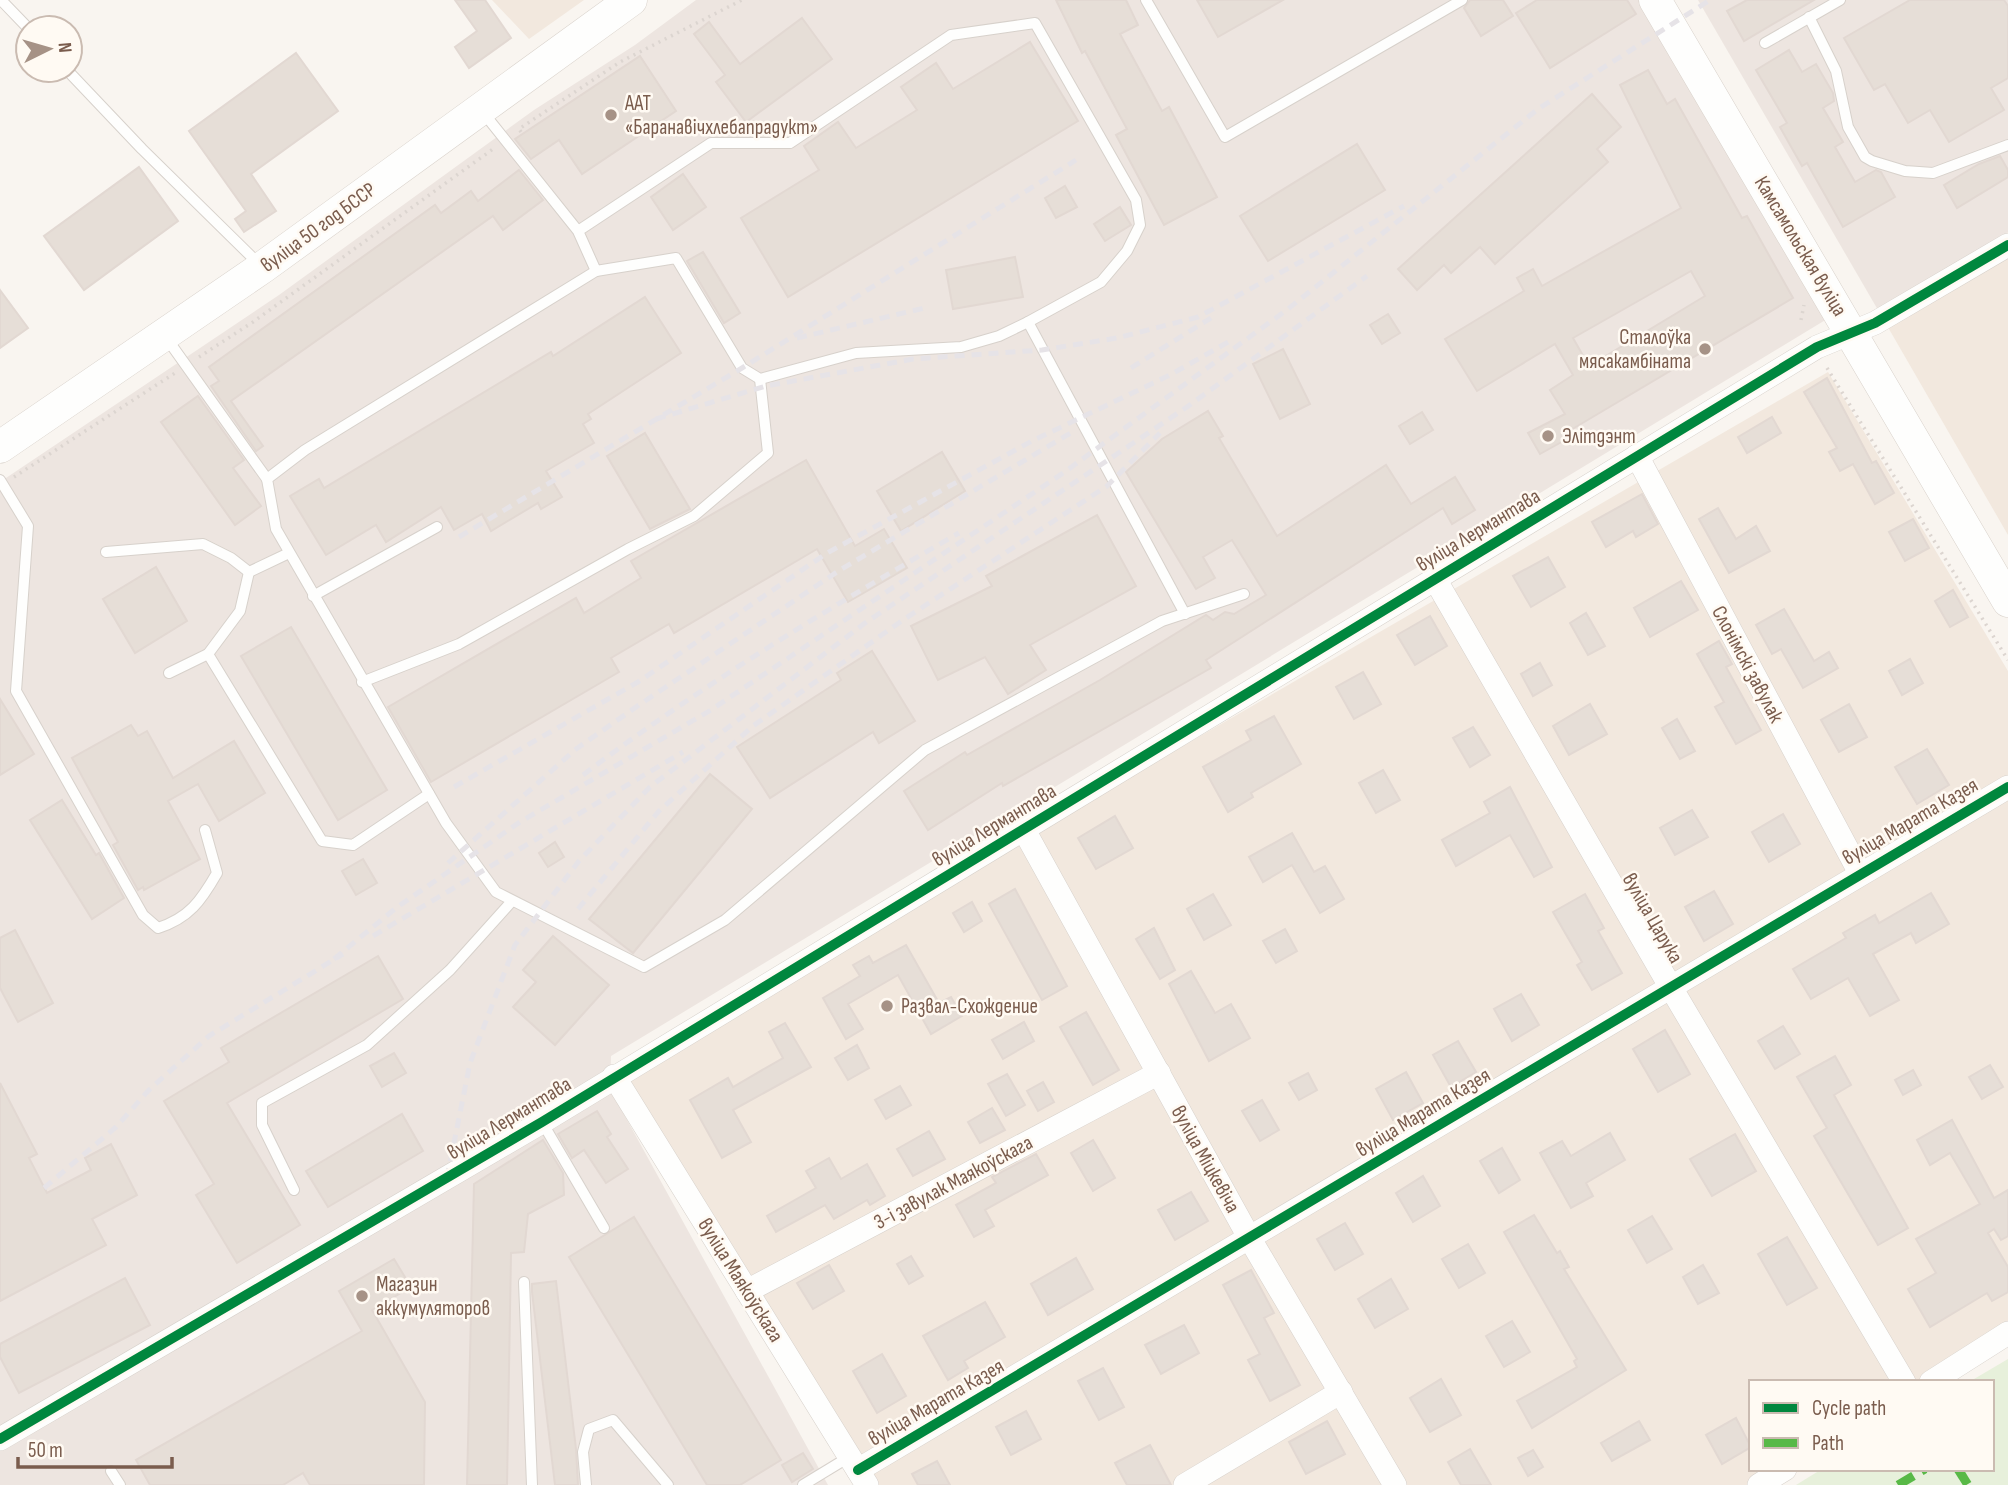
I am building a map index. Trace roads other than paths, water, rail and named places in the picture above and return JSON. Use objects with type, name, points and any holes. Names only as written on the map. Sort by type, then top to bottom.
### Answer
[{"type":"main road","name":"вуліца 50 год БССР","points":[[0,447],[263,267],[631,0]]},
{"type":"main road","name":"Камсамольская вуліца","points":[[1656,0],[2008,601]]},
{"type":"street","name":"вуліца Лермантава","points":[[0,1439],[542,1122],[1817,347],[1875,323],[2008,245]]},
{"type":"street","name":"Слонімскі завулак","points":[[1637,456],[1860,873]]},
{"type":"street","name":"вуліца Царука","points":[[1435,579],[1670,986],[1903,1380]]},
{"type":"street","name":"вуліца Марата Казея","points":[[858,1471],[2008,787]]},
{"type":"street","name":"вуліца Міцкевіча","points":[[1024,830],[1251,1239],[1395,1485]]},
{"type":"street","name":"3-і завулак Маякоўскага","points":[[747,1291],[1159,1073]]},
{"type":"street","name":"вуліца Маякоўскага","points":[[614,1076],[858,1471]]},
{"type":"street","points":[[1934,1380],[2008,1334]]},
{"type":"street","points":[[1185,1485],[1340,1392]]},
{"type":"street","points":[[1759,1485],[1782,1471]]},
{"type":"lane","points":[[1,0],[14,14]]},
{"type":"lane","points":[[1146,0],[1225,137],[1462,0]]},
{"type":"lane","points":[[1765,43],[1840,0]]},
{"type":"lane","points":[[1809,17],[1836,71],[1847,127],[1865,157],[1905,170],[1933,173],[2008,145]]},
{"type":"lane","points":[[267,479],[305,450],[596,271],[676,258],[742,368],[760,379],[856,353],[961,347],[999,337],[1101,282],[1127,251],[1140,225],[1136,200],[1035,23],[951,36],[790,143],[711,143],[578,231]]},
{"type":"lane","points":[[80,84],[142,149],[263,267]]},
{"type":"lane","points":[[481,109],[578,231],[596,271]]},
{"type":"lane","points":[[1028,323],[1185,614]]},
{"type":"lane","points":[[165,335],[267,479],[276,529],[289,554],[429,794],[496,892],[644,967],[725,920],[925,750],[1162,621],[1244,594]]},
{"type":"lane","points":[[362,682],[459,644],[628,549],[695,516],[768,453],[760,379]]},
{"type":"lane","points":[[1,482],[28,526],[16,691],[143,915],[158,928],[178,922],[204,897],[218,873],[205,830]]},
{"type":"lane","points":[[313,596],[437,527]]},
{"type":"lane","points":[[106,552],[203,544],[231,558],[249,572]]},
{"type":"lane","points":[[249,572],[289,554]]},
{"type":"lane","points":[[169,673],[208,654],[240,611],[249,572]]},
{"type":"lane","points":[[208,654],[322,841],[353,845],[429,794]]},
{"type":"lane","points":[[293,1190],[262,1125],[262,1102],[367,1045],[450,970],[512,901]]},
{"type":"lane","points":[[542,1122],[604,1228]]},
{"type":"lane","points":[[524,1282],[532,1485]]},
{"type":"lane","points":[[586,1485],[583,1452],[589,1429],[613,1420],[668,1485]]},
{"type":"lane","points":[[111,1471],[120,1485]]},
{"type":"lane","points":[[803,1485],[858,1471]]},
{"type":"railway","points":[[334,959],[396,908],[520,822],[711,710],[1066,471],[1288,309],[1538,109],[1710,0]]},
{"type":"railway","points":[[459,537],[742,368],[1076,160]]},
{"type":"railway","points":[[656,419],[766,386],[913,359],[1042,350],[1117,338],[1198,317],[1404,206]]},
{"type":"railway","points":[[447,1178],[470,1063],[515,945],[579,861],[650,787],[865,623],[1187,407],[1367,276]]},
{"type":"railway","points":[[797,338],[929,307]]},
{"type":"railway","points":[[1131,368],[1211,318]]},
{"type":"railway","points":[[454,787],[638,682],[827,553],[1032,441],[1170,375],[1230,341]]},
{"type":"railway","points":[[448,863],[576,749],[639,705],[840,570],[1074,431]]},
{"type":"railway","points":[[578,909],[659,811],[753,726],[903,620],[1107,486],[1160,433]]},
{"type":"railway","points":[[583,775],[767,648],[959,533]]},
{"type":"railway","points":[[373,936],[683,752]]},
{"type":"railway","points":[[44,1188],[116,1127],[149,1090],[209,1036],[343,954]]},
{"type":"place","name":"ААТ «Баранавічхлебапрадукт»","points":[[611,115]]},
{"type":"place","name":"Сталоўка мясакамбіната","points":[[1705,349]]},
{"type":"place","name":"Элітдэнт","points":[[1548,436]]},
{"type":"place","name":"Развал-Схождение","points":[[887,1006]]},
{"type":"place","name":"Магазин аккумуляторов","points":[[362,1296]]}]
